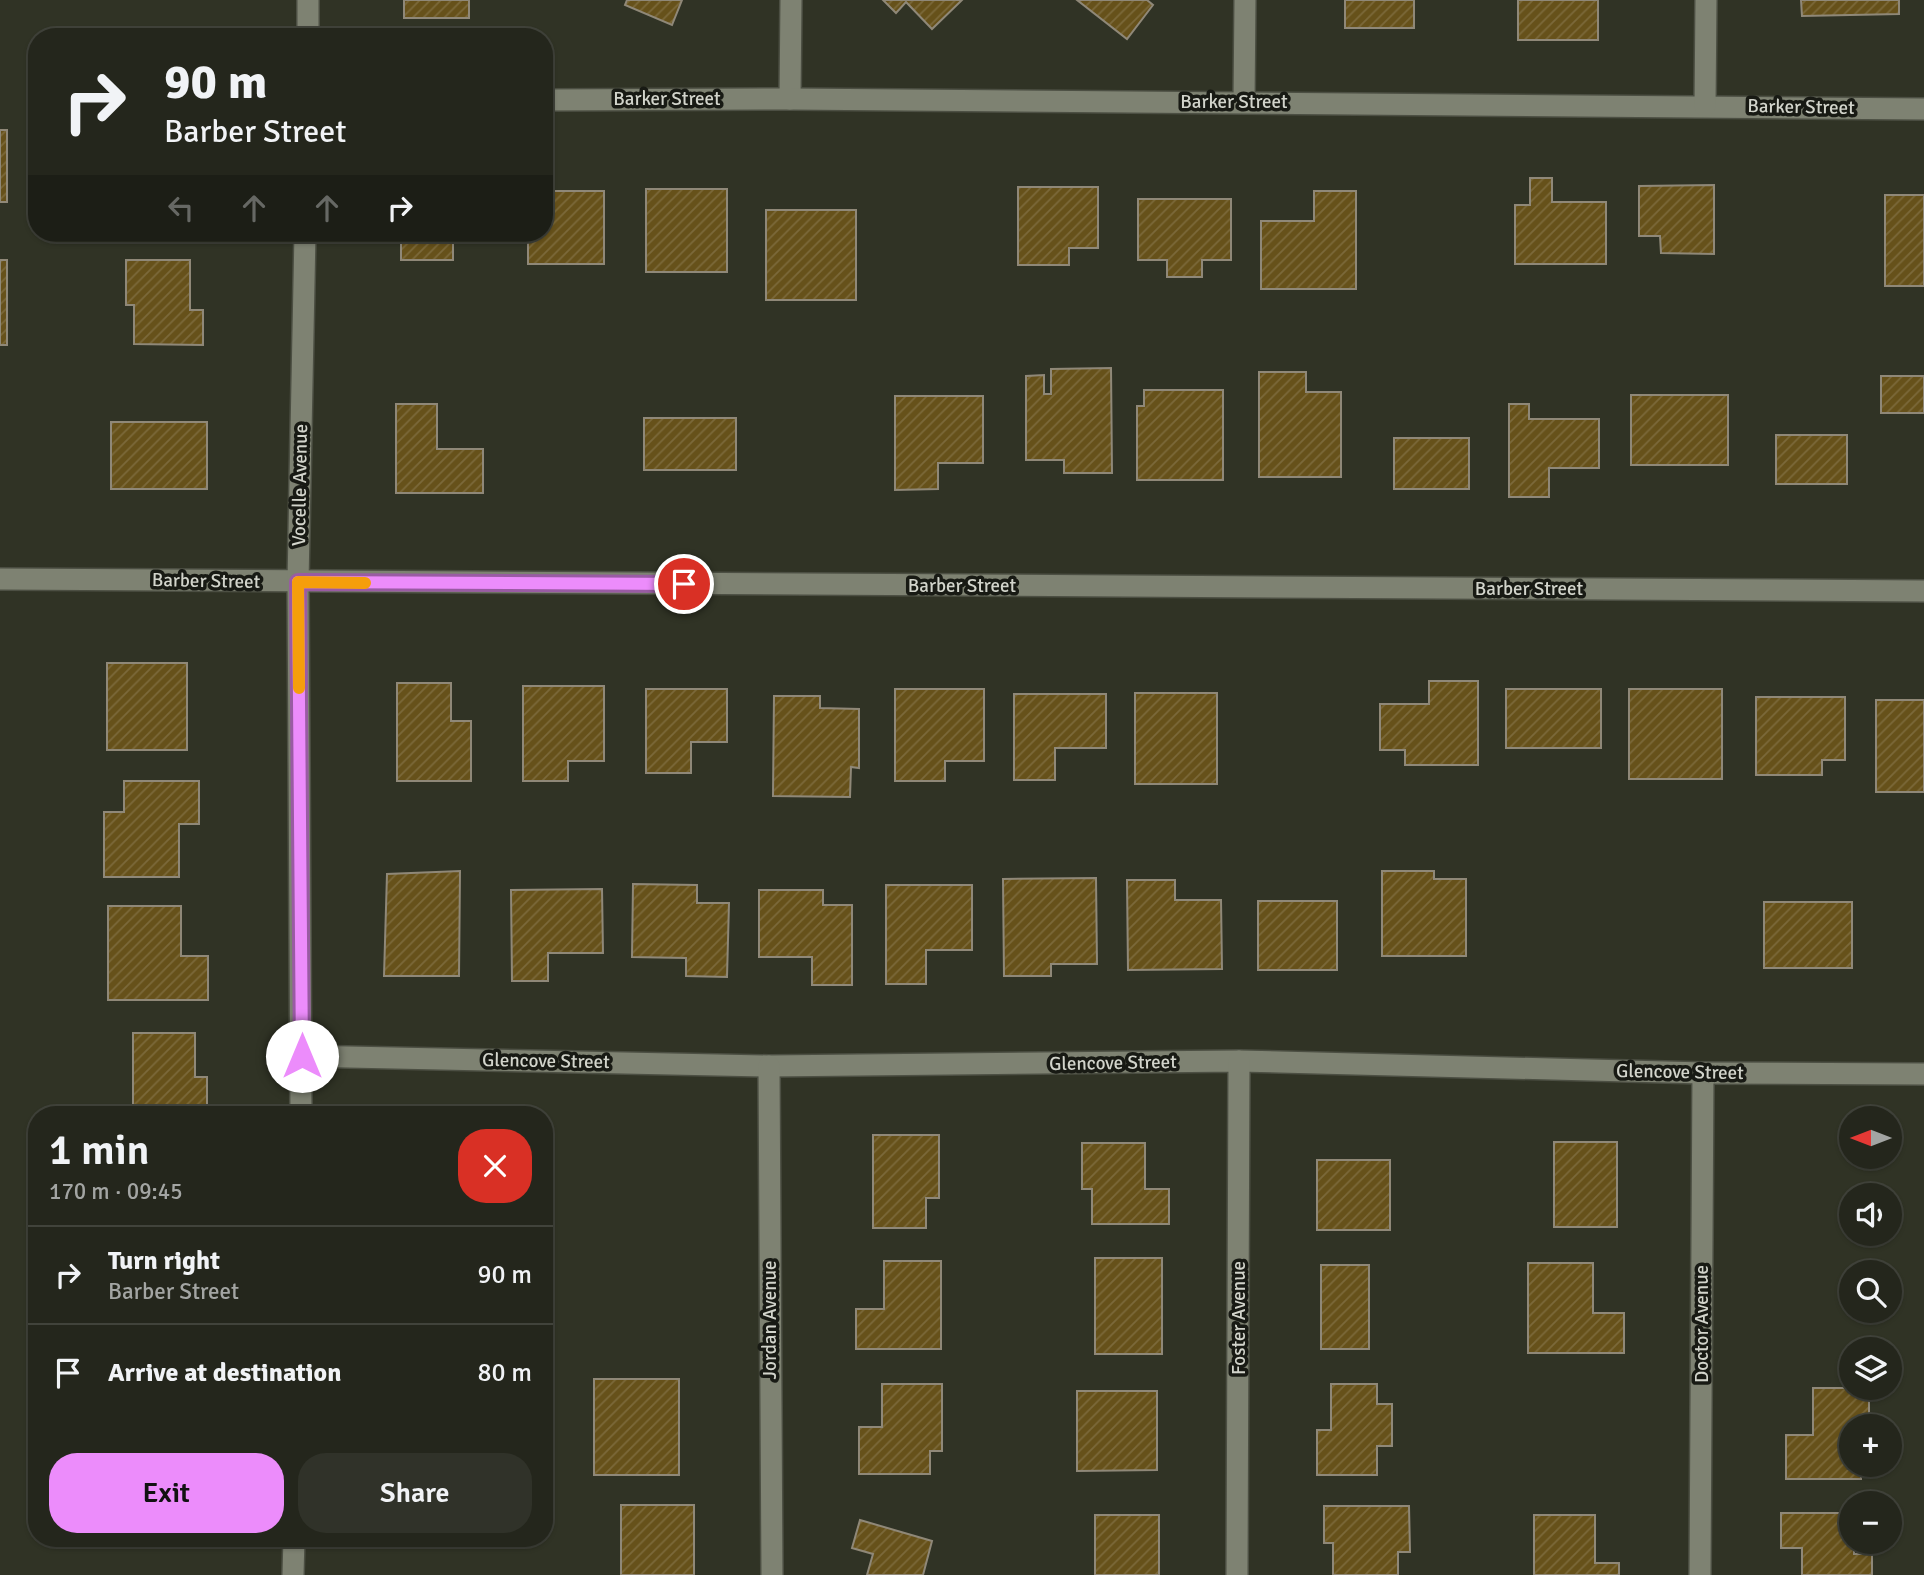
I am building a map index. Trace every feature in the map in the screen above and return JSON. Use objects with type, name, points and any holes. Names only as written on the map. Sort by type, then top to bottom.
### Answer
[{"type":"street","points":[[308,0],[308,28]]},
{"type":"street","points":[[790,99],[791,0]]},
{"type":"street","points":[[1244,102],[1245,0]]},
{"type":"street","points":[[1705,106],[1706,0]]},
{"type":"street","name":"Barker Street","points":[[553,100],[790,99],[1924,109]]},
{"type":"street","name":"Vocelle Avenue","points":[[301,1106],[298,582],[305,242]]},
{"type":"street","name":"Barber Street","points":[[0,579],[1924,591]]},
{"type":"street","name":"Glencove Street","points":[[302,1056],[769,1066],[1239,1062],[1703,1073],[1924,1074]]},
{"type":"street","name":"Foster Avenue","points":[[1237,1575],[1239,1062]]},
{"type":"street","name":"Jordan Avenue","points":[[769,1066],[772,1575]]},
{"type":"street","name":"Doctor Avenue","points":[[1700,1575],[1703,1073]]},
{"type":"street","points":[[293,1575],[294,1547]]},
{"type":"building","points":[[404,0],[469,0],[469,18],[404,18]]},
{"type":"building","points":[[627,0],[682,0],[672,25],[625,5]]},
{"type":"building","points":[[883,0],[962,0],[932,29],[906,2],[896,13]]},
{"type":"building","points":[[1077,0],[1147,0],[1153,5],[1127,39]]},
{"type":"building","points":[[1345,0],[1414,0],[1414,28],[1345,28]]},
{"type":"building","points":[[1518,0],[1598,0],[1598,40],[1518,40]]},
{"type":"building","points":[[1801,0],[1899,0],[1899,14],[1802,16]]},
{"type":"building","points":[[0,130],[7,130],[7,202],[0,202]]},
{"type":"building","points":[[1530,178],[1552,178],[1552,202],[1606,202],[1606,264],[1515,264],[1515,205],[1530,205]]},
{"type":"building","points":[[1714,185],[1714,254],[1661,253],[1660,236],[1639,236],[1639,186]]},
{"type":"building","points":[[1018,187],[1098,187],[1098,248],[1069,248],[1069,265],[1018,265]]},
{"type":"building","points":[[646,189],[727,189],[727,272],[646,272]]},
{"type":"building","points":[[553,191],[604,191],[604,264],[528,264],[528,242],[553,242]]},
{"type":"building","points":[[1314,191],[1356,191],[1356,289],[1261,289],[1261,221],[1314,221]]},
{"type":"building","points":[[1885,195],[1924,195],[1924,286],[1885,286]]},
{"type":"building","points":[[1138,199],[1231,199],[1231,260],[1202,260],[1202,277],[1167,277],[1167,260],[1138,260]]},
{"type":"building","points":[[766,210],[856,210],[856,300],[766,300]]},
{"type":"building","points":[[401,242],[453,242],[453,260],[401,260]]},
{"type":"building","points":[[0,260],[7,260],[7,345],[0,345]]},
{"type":"building","points":[[126,260],[190,260],[190,310],[203,310],[203,345],[134,344],[134,305],[126,305]]},
{"type":"building","points":[[1111,368],[1112,473],[1064,473],[1064,460],[1026,460],[1026,376],[1044,375],[1044,394],[1051,394],[1051,369]]},
{"type":"building","points":[[1259,372],[1306,372],[1306,392],[1341,392],[1341,477],[1259,477]]},
{"type":"building","points":[[1881,376],[1924,376],[1924,413],[1881,413]]},
{"type":"building","points":[[1144,390],[1223,390],[1223,480],[1137,480],[1137,406],[1144,406]]},
{"type":"building","points":[[1631,395],[1728,395],[1728,465],[1631,465]]},
{"type":"building","points":[[895,396],[983,396],[983,463],[938,463],[938,489],[895,490]]},
{"type":"building","points":[[396,404],[437,404],[437,449],[483,449],[483,493],[396,493]]},
{"type":"building","points":[[1509,404],[1529,404],[1529,419],[1599,419],[1599,468],[1549,468],[1549,497],[1509,497]]},
{"type":"building","points":[[644,418],[736,418],[736,470],[644,470]]},
{"type":"building","points":[[111,422],[207,422],[207,489],[111,489]]},
{"type":"building","points":[[1776,435],[1847,435],[1847,484],[1776,484]]},
{"type":"building","points":[[1394,438],[1469,438],[1469,489],[1394,489]]},
{"type":"building","points":[[107,663],[187,663],[187,750],[107,750]]},
{"type":"building","points":[[1429,681],[1478,681],[1478,765],[1405,765],[1405,750],[1380,750],[1380,704],[1429,704]]},
{"type":"building","points":[[397,683],[451,683],[451,721],[471,721],[471,781],[397,781]]},
{"type":"building","points":[[523,686],[604,686],[604,761],[568,761],[568,781],[523,781]]},
{"type":"building","points":[[646,689],[727,689],[727,742],[691,742],[691,773],[646,773]]},
{"type":"building","points":[[895,689],[984,689],[984,761],[945,761],[945,781],[895,781]]},
{"type":"building","points":[[1506,689],[1601,689],[1601,748],[1506,748]]},
{"type":"building","points":[[1629,689],[1722,689],[1722,779],[1629,779]]},
{"type":"building","points":[[1135,693],[1217,693],[1217,784],[1135,784]]},
{"type":"building","points":[[1014,694],[1106,694],[1106,748],[1055,748],[1055,780],[1014,780]]},
{"type":"building","points":[[774,696],[820,696],[820,708],[859,709],[859,768],[851,767],[850,797],[773,796]]},
{"type":"building","points":[[1756,697],[1845,697],[1845,760],[1822,760],[1822,775],[1756,775]]},
{"type":"building","points":[[1876,700],[1924,700],[1924,792],[1876,792]]},
{"type":"building","points":[[124,781],[199,781],[199,824],[179,824],[179,877],[104,877],[104,812],[124,812]]},
{"type":"building","points":[[460,871],[459,976],[384,976],[387,874]]},
{"type":"building","points":[[1382,871],[1434,871],[1434,879],[1466,879],[1466,956],[1382,956]]},
{"type":"building","points":[[1096,878],[1097,964],[1051,964],[1051,976],[1004,976],[1003,879]]},
{"type":"building","points":[[1127,880],[1175,880],[1175,900],[1221,900],[1222,969],[1128,970]]},
{"type":"building","points":[[633,884],[697,885],[697,903],[729,903],[727,977],[686,976],[686,958],[632,957]]},
{"type":"building","points":[[886,885],[972,885],[972,950],[926,950],[926,984],[886,984]]},
{"type":"building","points":[[602,889],[603,953],[548,953],[548,981],[512,981],[511,890]]},
{"type":"building","points":[[759,890],[823,890],[823,905],[852,905],[852,985],[812,985],[812,957],[759,957]]},
{"type":"building","points":[[1258,901],[1337,901],[1337,970],[1258,970]]},
{"type":"building","points":[[1764,902],[1852,902],[1852,968],[1764,968]]},
{"type":"building","points":[[108,906],[181,906],[181,956],[208,956],[208,1000],[108,1000]]},
{"type":"building","points":[[133,1033],[195,1033],[195,1077],[207,1077],[207,1106],[133,1106]]},
{"type":"building","points":[[873,1135],[939,1135],[939,1198],[926,1198],[926,1228],[873,1228]]},
{"type":"building","points":[[1554,1142],[1617,1142],[1617,1227],[1554,1227]]},
{"type":"building","points":[[1082,1143],[1145,1143],[1145,1189],[1169,1189],[1169,1224],[1092,1224],[1092,1189],[1082,1189]]},
{"type":"building","points":[[1317,1160],[1390,1160],[1390,1230],[1317,1230]]},
{"type":"building","points":[[1095,1258],[1162,1258],[1162,1354],[1095,1354]]},
{"type":"building","points":[[884,1261],[941,1261],[941,1349],[856,1349],[856,1309],[884,1309]]},
{"type":"building","points":[[1528,1263],[1593,1263],[1593,1313],[1624,1313],[1624,1353],[1528,1353]]},
{"type":"building","points":[[1321,1265],[1369,1265],[1369,1349],[1321,1349]]},
{"type":"building","points":[[594,1379],[679,1379],[679,1475],[594,1475]]},
{"type":"building","points":[[882,1384],[942,1384],[942,1451],[930,1451],[930,1474],[859,1474],[859,1427],[882,1427]]},
{"type":"building","points":[[1331,1384],[1377,1384],[1377,1404],[1392,1404],[1392,1446],[1377,1446],[1377,1475],[1317,1475],[1317,1430],[1331,1430]]},
{"type":"building","points":[[1813,1388],[1839,1388],[1839,1400],[1869,1400],[1869,1414],[1839,1414],[1839,1477],[1861,1479],[1786,1479],[1786,1435],[1813,1435]]},
{"type":"building","points":[[1077,1391],[1157,1391],[1157,1470],[1077,1471]]},
{"type":"building","points":[[621,1505],[694,1505],[694,1575],[621,1575]]},
{"type":"building","points":[[1324,1506],[1409,1506],[1410,1552],[1398,1552],[1398,1575],[1333,1575],[1333,1543],[1324,1543]]},
{"type":"building","points":[[1781,1513],[1839,1513],[1839,1554],[1872,1554],[1872,1575],[1802,1575],[1802,1548],[1781,1548]]},
{"type":"building","points":[[1095,1515],[1159,1515],[1159,1575],[1095,1575]]},
{"type":"building","points":[[1534,1515],[1595,1515],[1595,1563],[1619,1563],[1619,1575],[1534,1575]]},
{"type":"building","points":[[860,1520],[932,1541],[923,1575],[867,1575],[873,1554],[852,1548]]},
{"type":"slow traffic","points":[[299,688],[298,582],[365,583]]},
{"type":"route","points":[[302,1056],[298,582],[684,584]]}]
